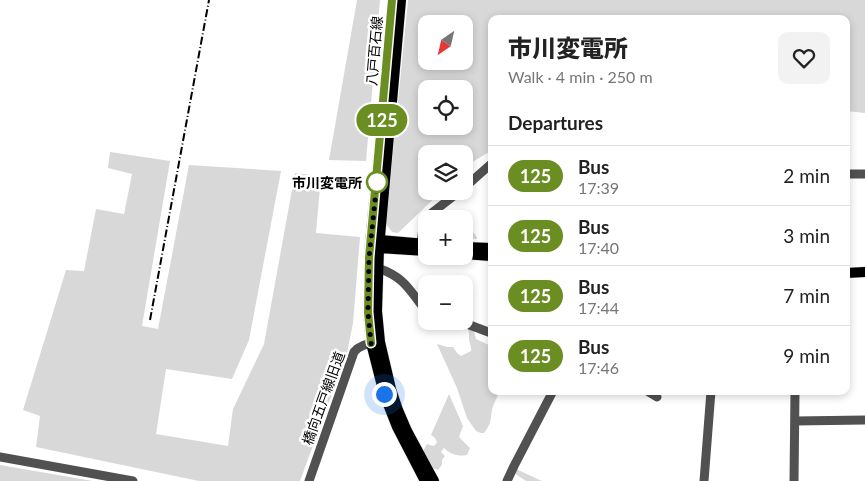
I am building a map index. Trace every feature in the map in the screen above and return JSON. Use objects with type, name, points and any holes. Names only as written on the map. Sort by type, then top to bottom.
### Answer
[{"type":"main road","name":"八戸百石線","points":[[375,342],[378,268],[376,194],[392,0]]},
{"type":"main road","name":"八戸百石線","points":[[375,342],[368,297],[376,244],[401,0]]},
{"type":"main road","points":[[376,244],[418,246]]},
{"type":"main road","points":[[473,247],[488,248]]},
{"type":"main road","points":[[473,255],[488,256]]},
{"type":"main road","points":[[850,272],[865,272]]},
{"type":"main road","points":[[375,342],[384,394],[397,427],[425,481]]},
{"type":"main road","points":[[375,342],[398,410],[434,481]]},
{"type":"street","points":[[473,180],[488,167]]},
{"type":"street","points":[[850,174],[865,174]]},
{"type":"street","points":[[436,210],[448,200]]},
{"type":"street","points":[[378,268],[392,273],[405,283],[418,300]]},
{"type":"street","points":[[473,326],[488,332]]},
{"type":"street","name":"橋向五戸線旧道","points":[[309,481],[354,352],[363,345],[375,342]]},
{"type":"street","points":[[507,481],[551,395]]},
{"type":"street","points":[[704,481],[710,395]]},
{"type":"street","points":[[794,481],[795,395]]},
{"type":"street","points":[[795,421],[865,420]]},
{"type":"street","points":[[0,457],[133,481]]},
{"type":"shaded area","points":[[357,0],[380,0],[366,161],[329,160]]},
{"type":"shaded area","points":[[408,0],[865,0],[865,113],[850,111],[850,15],[488,15],[488,153],[473,162],[473,145],[418,145],[418,200],[433,200],[422,210],[418,210],[418,214],[398,233],[392,232],[386,224]]},
{"type":"shaded area","points":[[110,152],[170,161],[142,326],[158,329],[189,165],[281,171],[249,340],[232,379],[166,369],[156,434],[228,446],[233,409],[264,344],[295,173],[321,176],[316,233],[360,237],[353,323],[347,353],[300,481],[199,481],[36,447],[40,416],[23,410],[66,270],[84,271],[96,209],[124,214],[132,174],[108,168]]},
{"type":"shaded area","points":[[468,330],[471,330],[474,331],[476,339],[488,345],[488,395],[498,395],[489,425],[484,433],[476,431],[467,418],[457,388],[437,344],[453,347],[461,356],[471,351]]},
{"type":"shaded area","points":[[449,394],[463,426],[459,437],[470,448],[467,455],[460,456],[444,448],[441,452],[445,456],[438,470],[433,468],[423,451],[427,444],[433,446],[437,442],[431,435]]},
{"type":"shaded area","points":[[0,465],[93,481],[0,481]]},
{"type":"shaded area","points":[[516,469],[542,481],[526,481],[514,473]]},
{"type":"railway","points":[[150,320],[209,0]]},
{"type":"bus line","name":"125","points":[[371,343],[368,312],[369,258],[392,0]]},
{"type":"place","name":"市川変電所","points":[[377,182]]},
{"type":"route","points":[[377,182],[369,258],[368,312],[371,343],[384,394]]}]
